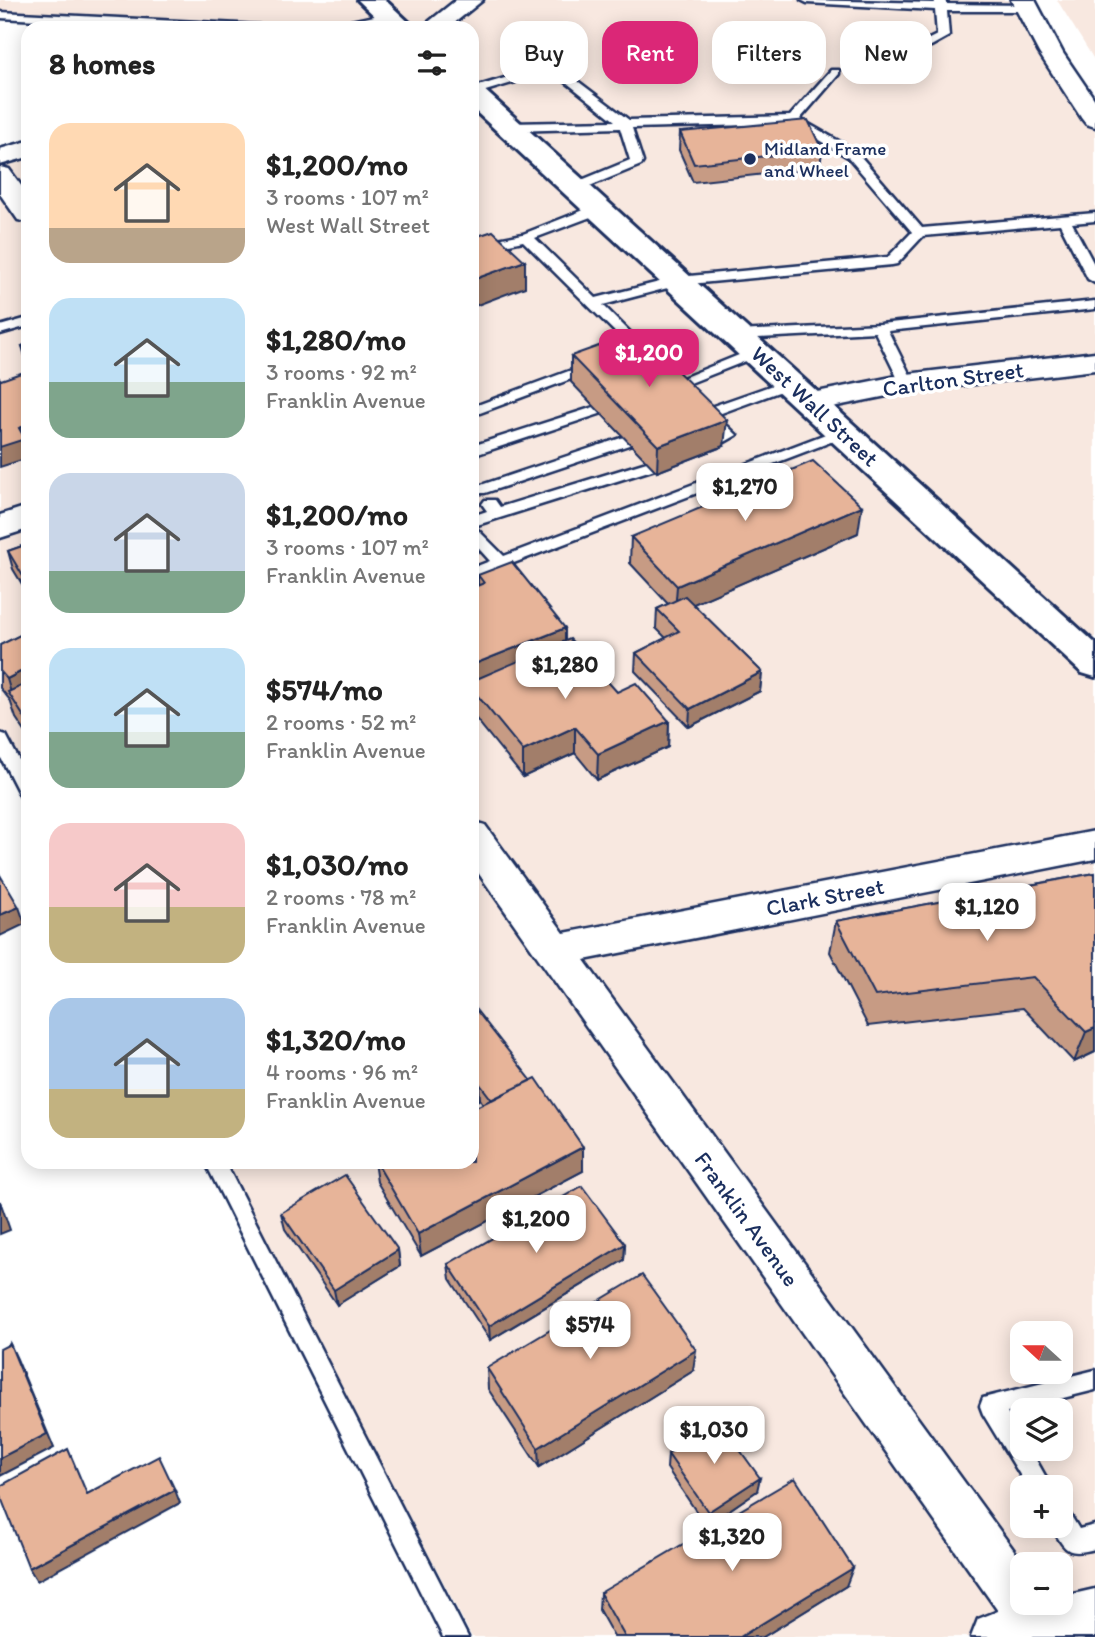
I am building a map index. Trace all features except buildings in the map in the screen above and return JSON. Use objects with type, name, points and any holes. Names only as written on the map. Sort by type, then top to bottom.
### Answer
[{"type":"main road","name":"West Wall Street","points":[[479,98],[1095,664]]},
{"type":"street","points":[[442,21],[471,0]]},
{"type":"street","points":[[1026,4],[1051,53],[1095,119]]},
{"type":"street","points":[[0,157],[21,151]]},
{"type":"street","points":[[0,175],[21,204]]},
{"type":"street","name":"Carlton Street","points":[[801,392],[907,383],[1095,361]]},
{"type":"street","points":[[0,527],[21,520]]},
{"type":"street","name":"Franklin Avenue","points":[[479,845],[1025,1621]]},
{"type":"street","name":"Clark Street","points":[[555,950],[1095,845]]},
{"type":"street","points":[[1025,1621],[1095,1614]]},
{"type":"lane","points":[[807,0],[1026,4]]},
{"type":"lane","points":[[932,42],[943,36],[940,4]]},
{"type":"lane","points":[[0,15],[119,21]]},
{"type":"lane","points":[[358,21],[387,15]]},
{"type":"lane","points":[[479,90],[554,67],[625,123],[637,162],[576,187]]},
{"type":"lane","points":[[793,120],[835,72]]},
{"type":"lane","points":[[510,127],[793,120],[852,154],[919,232]]},
{"type":"lane","points":[[479,247],[526,237],[599,209]]},
{"type":"lane","points":[[593,303],[680,281],[892,261],[919,232],[1095,217]]},
{"type":"lane","points":[[1064,220],[1095,279]]},
{"type":"lane","points":[[479,409],[632,354],[593,303],[526,237]]},
{"type":"lane","points":[[688,398],[747,343],[1095,305]]},
{"type":"lane","points":[[0,330],[21,324]]},
{"type":"lane","points":[[880,328],[907,383]]},
{"type":"lane","points":[[654,391],[688,398],[801,392]]},
{"type":"lane","points":[[688,398],[730,435],[718,440]]},
{"type":"lane","points":[[479,449],[632,399]]},
{"type":"lane","points":[[479,571],[844,432]]},
{"type":"lane","points":[[479,485],[626,441]]},
{"type":"lane","points":[[479,519],[650,466]]},
{"type":"lane","points":[[479,490],[496,513]]},
{"type":"lane","points":[[479,539],[500,563]]},
{"type":"lane","points":[[0,739],[21,780]]},
{"type":"lane","points":[[219,1169],[456,1637]]},
{"type":"lane","points":[[1033,1475],[991,1406],[1095,1380]]},
{"type":"lane","points":[[1072,1538],[1074,1542],[1095,1537]]},
{"type":"shaded area","points":[[0,0],[1025,0],[1095,119],[1095,1592],[1073,1596],[1073,1552],[1010,1552],[1010,1614],[985,1637],[472,1637],[228,1169],[479,1169],[479,21],[98,21],[0,16]]},
{"type":"shaded area","points":[[1057,0],[1095,0],[1095,61]]},
{"type":"shaded area","points":[[21,152],[21,774],[0,734],[0,158]]},
{"type":"place","name":"Midland Frame and Wheel","points":[[750,159]]}]
